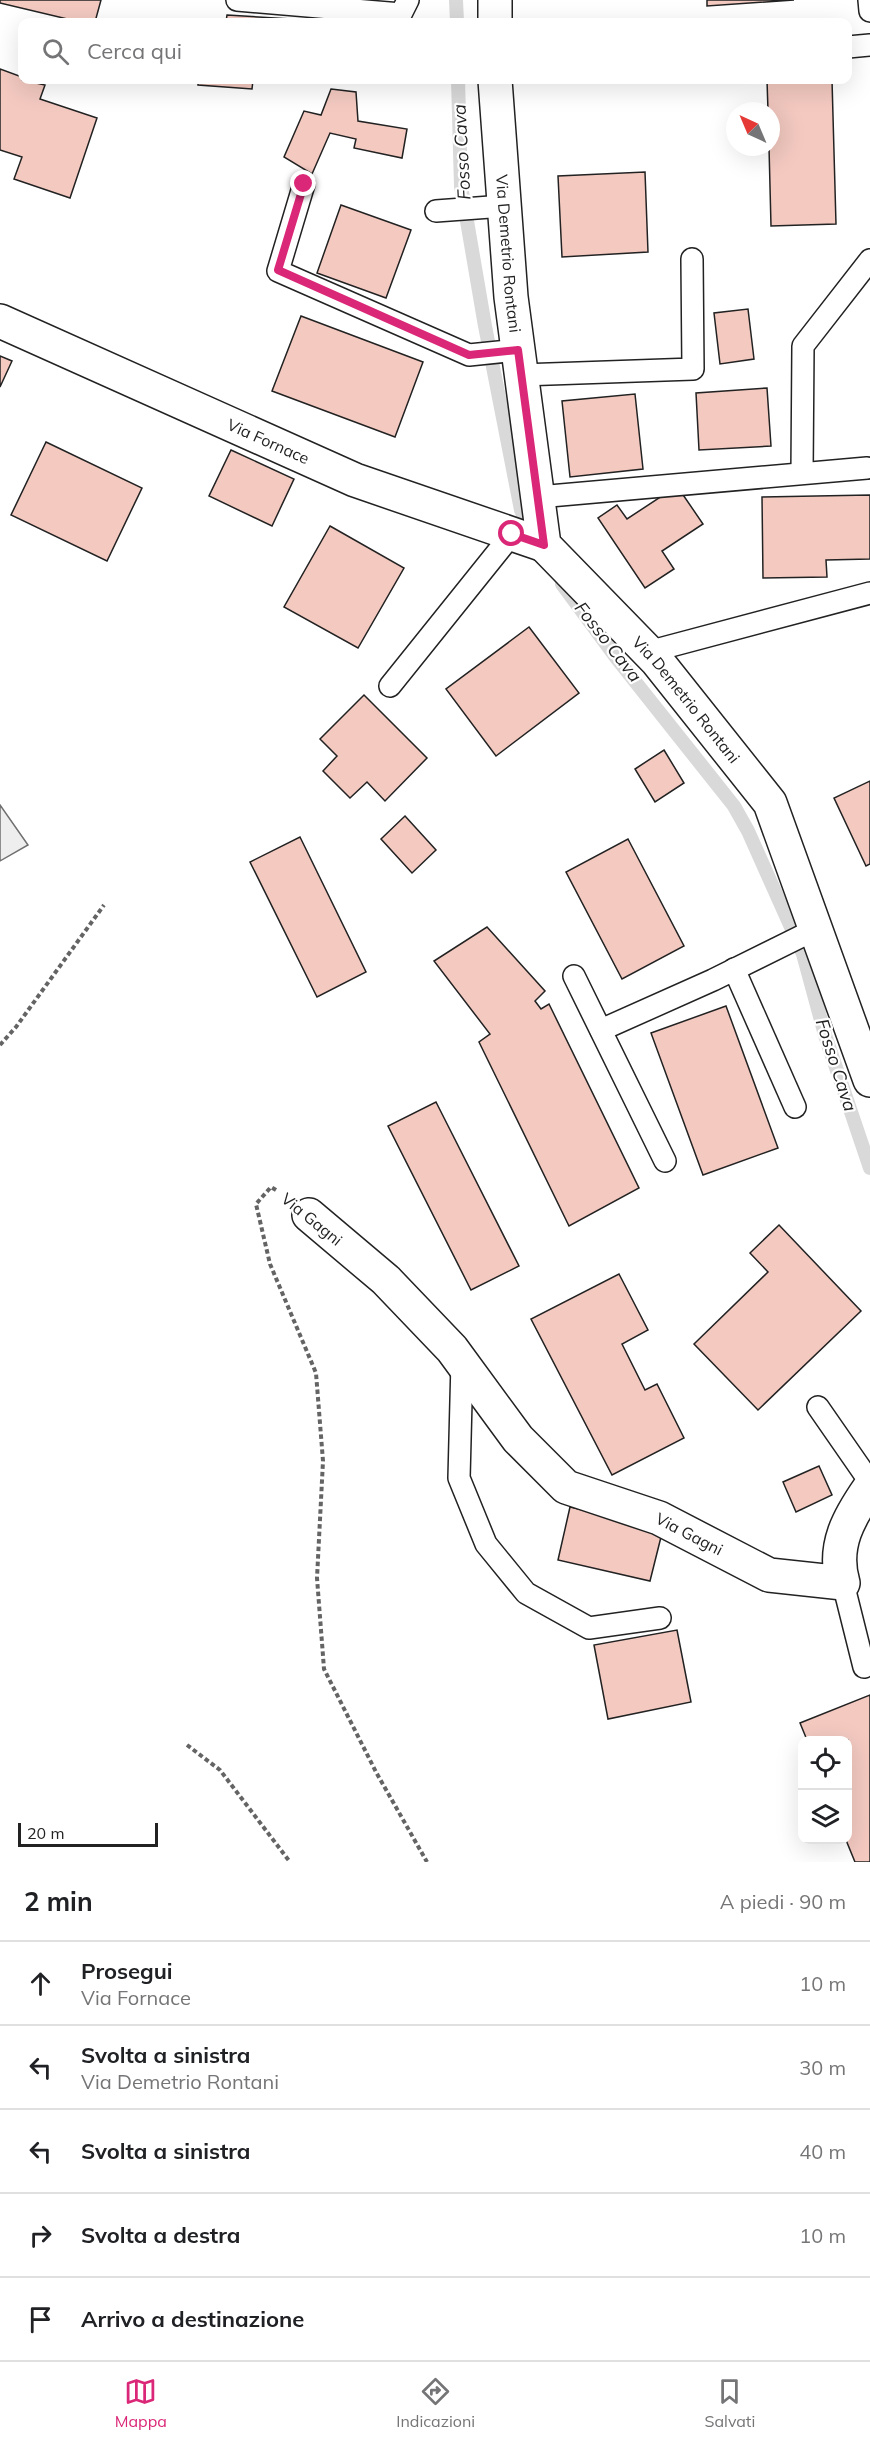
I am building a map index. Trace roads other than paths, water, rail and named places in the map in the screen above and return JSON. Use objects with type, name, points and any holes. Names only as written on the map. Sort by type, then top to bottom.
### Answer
[{"type":"street","points":[[495,0],[495,18]]},
{"type":"street","name":"Via Demetrio Rontani","points":[[495,84],[496,206],[538,497],[528,540],[648,652],[770,802],[870,1080]]},
{"type":"street","name":"Via Fornace","points":[[0,321],[355,480],[528,540]]},
{"type":"street","name":"Via Gagni","points":[[309,1215],[386,1280],[462,1362],[518,1439],[566,1487],[659,1518],[769,1575],[843,1583]]},
{"type":"street","points":[[843,1583],[838,1567],[847,1521],[870,1487]]},
{"type":"lane","points":[[237,0],[401,14],[408,0]]},
{"type":"lane","points":[[869,0],[870,11]]},
{"type":"lane","points":[[852,47],[870,45]]},
{"type":"lane","points":[[304,184],[278,270],[469,355],[693,369],[692,259]]},
{"type":"lane","points":[[439,211],[496,206]]},
{"type":"lane","points":[[802,473],[803,346],[870,260]]},
{"type":"lane","points":[[538,497],[867,468]]},
{"type":"lane","points":[[390,686],[528,540]]},
{"type":"lane","points":[[648,652],[870,593]]},
{"type":"lane","points":[[601,1030],[815,930]]},
{"type":"lane","points":[[734,969],[795,1107]]},
{"type":"lane","points":[[574,976],[665,1161]]},
{"type":"lane","points":[[462,1362],[459,1478],[486,1544],[526,1593],[589,1628],[660,1618]]},
{"type":"lane","points":[[818,1407],[870,1482]]},
{"type":"lane","points":[[843,1583],[864,1667]]},
{"type":"waterway","name":"Fosso Cava","points":[[456,0],[457,18]]},
{"type":"waterway","name":"Fosso Cava","points":[[458,84],[461,186],[485,326],[521,510],[530,532]]},
{"type":"waterway","name":"Fosso Cava","points":[[562,584],[618,660],[734,806],[748,831],[803,954],[825,1035],[870,1168]]}]
